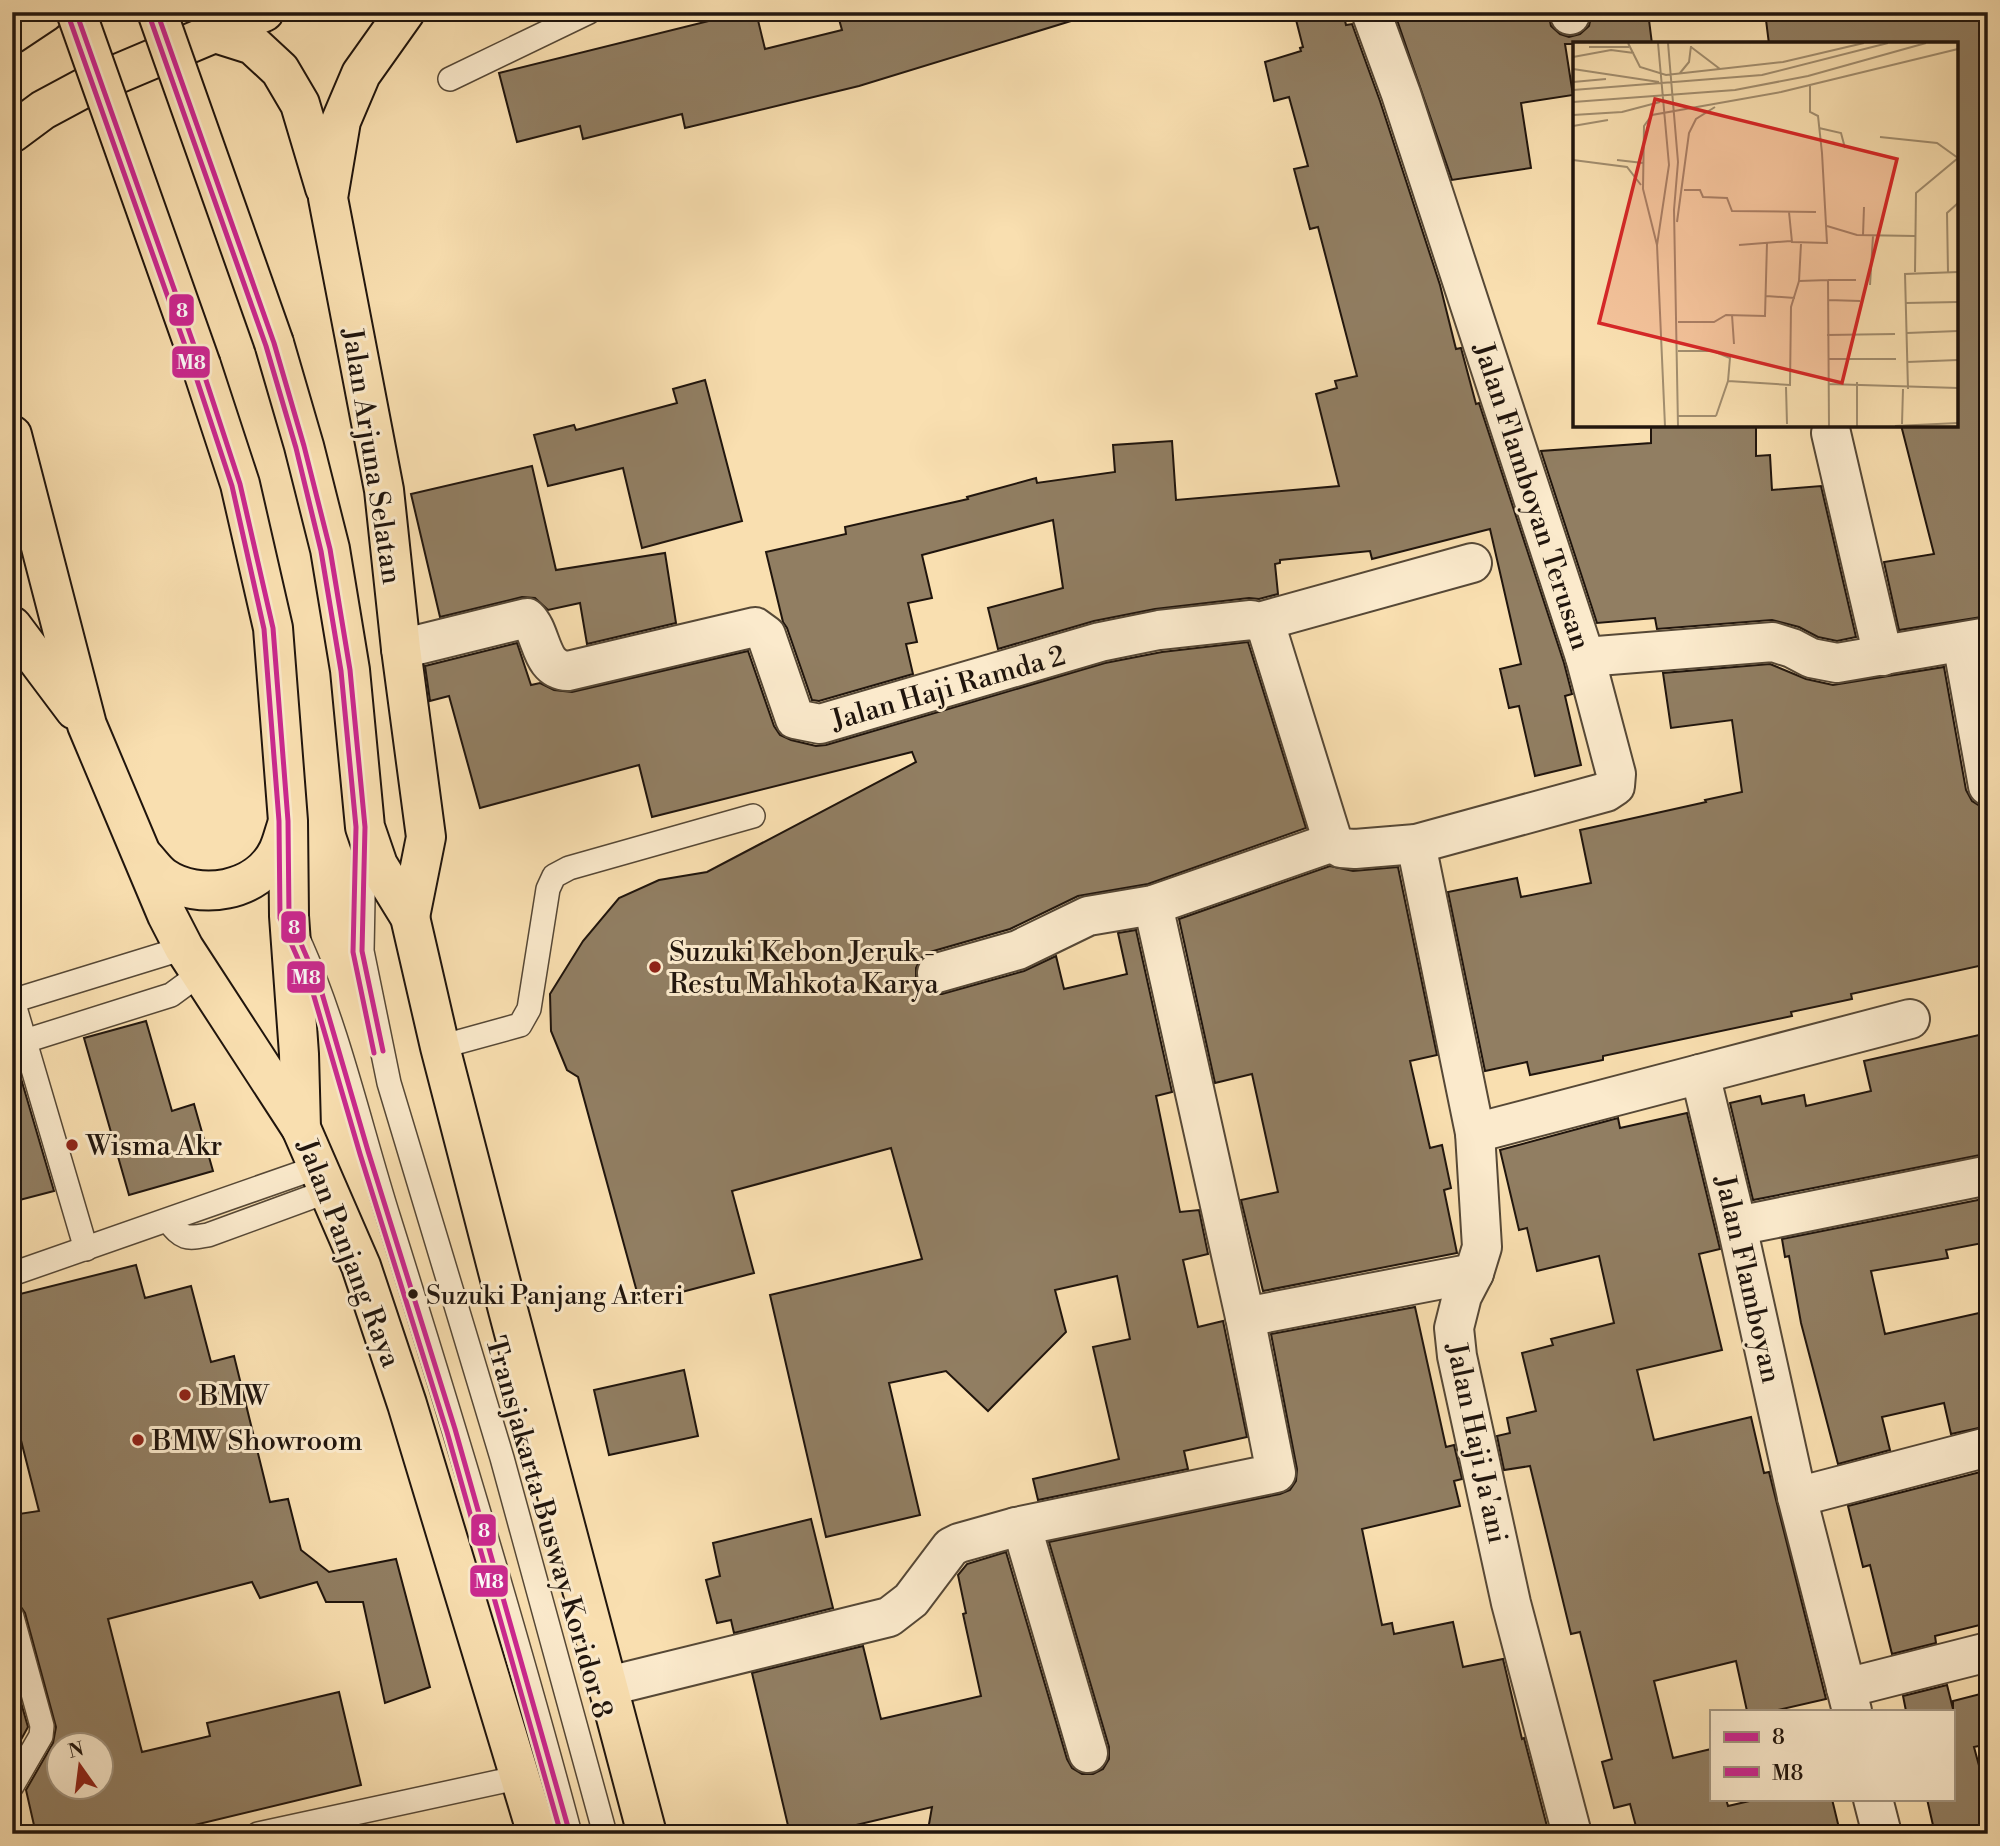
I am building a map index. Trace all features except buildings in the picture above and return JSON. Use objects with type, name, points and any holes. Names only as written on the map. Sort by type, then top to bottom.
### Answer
[{"type":"main road","points":[[12,34],[45,12]]},
{"type":"main road","name":"Jalan Panjang Raya","points":[[76,12],[201,365],[240,484],[273,628],[288,821],[289,916],[299,1054],[301,1128],[360,1266],[410,1412],[537,1834]]},
{"type":"main road","points":[[157,12],[274,343],[304,446],[330,549],[350,670],[365,827],[378,864],[410,917],[440,1046],[508,1310],[648,1834]]},
{"type":"main road","points":[[12,133],[43,110],[84,88],[264,12]]},
{"type":"main road","name":"Jalan Arjuna Selatan","points":[[405,12],[360,74],[341,121],[328,198],[384,490],[401,649],[426,837],[410,917]]},
{"type":"main road","points":[[215,33],[253,45],[280,70],[300,104],[328,198]]},
{"type":"main road","points":[[12,435],[23,520],[87,725],[140,853],[167,915],[193,961],[301,1128]]},
{"type":"main road","points":[[12,626],[87,725]]},
{"type":"main road","points":[[140,853],[162,877],[192,891],[225,890],[256,877],[278,852],[288,821]]},
{"type":"street","name":"Jalan Flamboyan Terusan","points":[[1371,12],[1405,106],[1585,657],[1616,774],[1615,786],[1606,792],[1416,844]]},
{"type":"street","points":[[1831,433],[1884,656]]},
{"type":"street","points":[[1259,622],[1472,563]]},
{"type":"street","name":"Jalan Haji Ramda 2","points":[[401,649],[527,618],[534,628],[543,654],[556,668],[568,671],[758,627],[766,635],[795,719],[820,724],[1100,642],[1159,630],[1251,620],[1259,622]]},
{"type":"street","points":[[1259,622],[1266,626],[1333,842],[1341,848],[1355,849],[1416,844]]},
{"type":"street","points":[[1585,657],[1773,642],[1824,662],[1837,663],[1975,639],[1988,786]]},
{"type":"street","points":[[937,972],[1018,950],[1088,916],[1153,905],[1333,842]]},
{"type":"street","name":"Jalan Haji Ja'ani","points":[[1416,844],[1475,1133],[1482,1247],[1474,1273],[1462,1296],[1454,1328],[1457,1356],[1511,1603],[1572,1834]]},
{"type":"street","points":[[609,1686],[889,1617],[911,1600],[951,1547],[968,1540],[1016,1527],[1276,1473],[1153,905]]},
{"type":"street","points":[[1475,1133],[1910,1019]]},
{"type":"street","name":"Jalan Flamboyan","points":[[1700,1074],[1738,1226],[1797,1497],[1849,1700]]},
{"type":"street","points":[[1738,1226],[1984,1176]]},
{"type":"street","points":[[1244,1317],[1474,1273]]},
{"type":"street","points":[[1797,1497],[1988,1447]]},
{"type":"street","points":[[1016,1527],[1023,1531],[1088,1753]]},
{"type":"street","points":[[1849,1700],[1988,1652]]},
{"type":"street","points":[[1873,1800],[1882,1834]]},
{"type":"lane","points":[[450,79],[589,12]]},
{"type":"lane","points":[[440,1046],[520,1025],[529,1009],[548,889],[554,876],[569,868],[753,816]]},
{"type":"lane","name":"Transjakarta Busway Koridor 8","points":[[365,827],[362,951],[389,1083],[502,1458],[605,1834]]},
{"type":"lane","points":[[289,916],[321,990],[455,1429],[570,1834]]},
{"type":"lane","points":[[86,1249],[12,1001],[193,961]]},
{"type":"lane","points":[[25,1041],[171,995],[193,961]]},
{"type":"lane","points":[[12,1274],[168,1221],[180,1235],[189,1238],[208,1235],[323,1179]]},
{"type":"lane","points":[[12,1617],[42,1726],[41,1736],[12,1786]]},
{"type":"lane","points":[[258,1834],[521,1777]]},
{"type":"transit line","name":"8","points":[[76,12],[201,365],[240,484],[273,628],[288,821],[289,916],[321,990],[455,1429],[570,1834]]},
{"type":"transit line","name":"8","points":[[157,12],[274,343],[330,549],[350,670],[365,827],[362,951],[383,1051]]},
{"type":"transit line","name":"M8","points":[[68,15],[232,486],[264,629],[279,821],[280,918],[313,993],[447,1432],[561,1834]]},
{"type":"transit line","name":"M8","points":[[149,15],[266,346],[296,448],[321,551],[341,671],[356,827],[353,952],[374,1053]]},
{"type":"place","name":"Suzuki Kebon Jeruk - Restu Mahkota Karya","points":[[655,967]]},
{"type":"place","name":"Wisma Akr","points":[[72,1145]]},
{"type":"place","name":"Suzuki Panjang Arteri","points":[[413,1294]]},
{"type":"place","name":"BMW","points":[[185,1395]]},
{"type":"place","name":"BMW Showroom","points":[[138,1440]]}]
